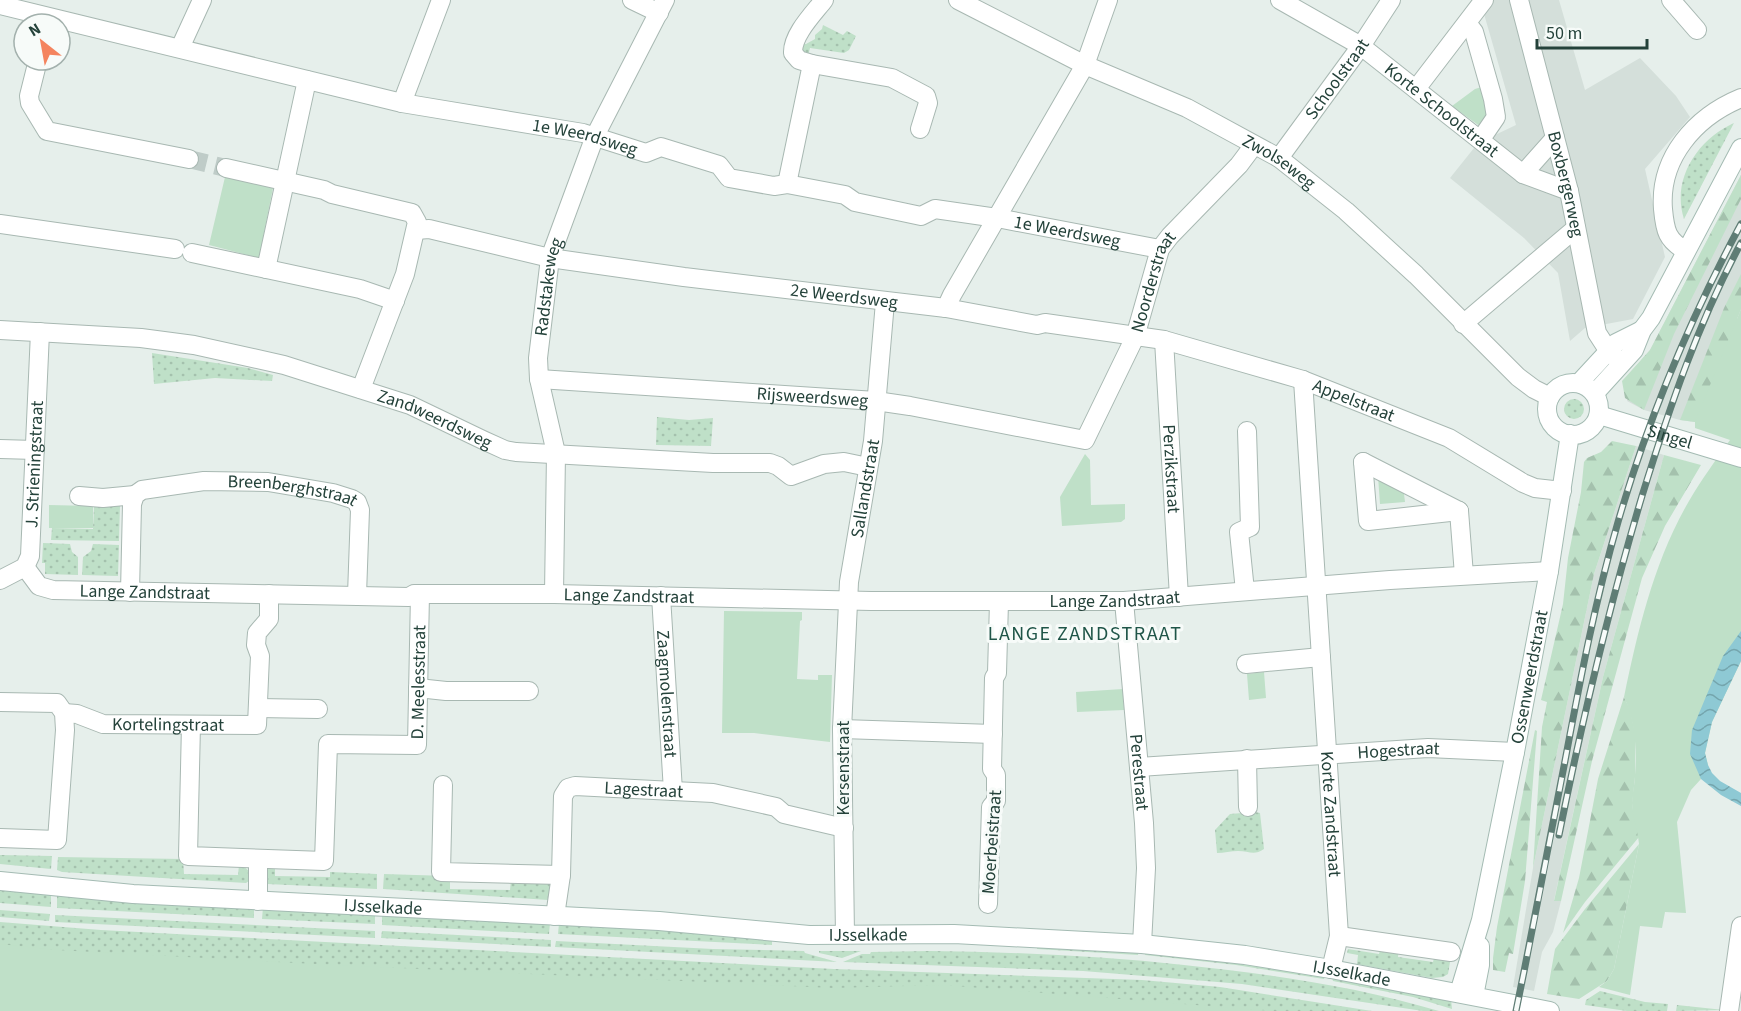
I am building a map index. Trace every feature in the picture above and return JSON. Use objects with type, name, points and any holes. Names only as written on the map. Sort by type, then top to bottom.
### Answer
[{"type":"street","points":[[180,48],[202,0]]},
{"type":"street","points":[[402,103],[441,0]]},
{"type":"street","points":[[632,0],[662,7]]},
{"type":"street","points":[[824,0],[815,9],[792,45],[793,53],[799,60],[812,64],[892,78],[926,96],[928,103],[920,129]]},
{"type":"street","name":"Zwolseweg","points":[[958,0],[1085,65],[1187,108],[1279,158],[1346,211],[1416,275],[1522,381],[1550,397]]},
{"type":"street","points":[[946,308],[1085,65],[1108,0]]},
{"type":"street","name":"Korte Schoolstraat","points":[[1280,0],[1361,46],[1523,174],[1569,191]]},
{"type":"street","name":"Schoolstraat","points":[[1279,158],[1361,46],[1391,0]]},
{"type":"street","points":[[1416,89],[1485,0]]},
{"type":"street","points":[[1671,0],[1697,30]]},
{"type":"street","name":"Boxbergerweg","points":[[1522,1],[1569,191],[1597,333],[1608,350],[1622,364]]},
{"type":"street","name":"1e Weerdsweg","points":[[0,5],[21,12]]},
{"type":"street","name":"Radstakeweg","points":[[555,594],[556,453],[539,379],[538,358],[550,258],[595,136],[662,7]]},
{"type":"street","points":[[1467,23],[1474,32],[1496,117],[1481,139]]},
{"type":"street","name":"1e Weerdsweg","points":[[72,26],[180,48],[402,103],[595,136],[646,153],[661,147],[719,165],[729,178],[774,186],[787,184],[845,195],[855,202],[921,216],[935,209],[997,218],[1160,249]]},
{"type":"street","points":[[787,184],[812,64]]},
{"type":"street","points":[[35,72],[29,96],[30,103],[47,130],[189,159]]},
{"type":"street","points":[[266,269],[307,80]]},
{"type":"street","points":[[1686,251],[1674,244],[1666,231],[1662,198],[1667,170],[1673,156],[1695,128],[1708,116],[1741,98]]},
{"type":"street","points":[[1523,174],[1555,138]]},
{"type":"street","name":"Noorderstraat","points":[[1085,440],[1135,337],[1160,249],[1239,165],[1254,145]]},
{"type":"street","points":[[1587,388],[1599,406],[1599,415],[1595,423],[1588,430],[1579,434],[1570,434],[1555,427],[1549,418],[1547,407],[1550,397],[1562,385],[1587,388],[1622,364],[1634,350],[1642,330],[1651,318],[1741,148]]},
{"type":"street","points":[[226,168],[412,213],[417,222],[405,274],[362,389]]},
{"type":"street","points":[[0,225],[190,252],[360,289],[395,302]]},
{"type":"street","points":[[1463,324],[1576,228]]},
{"type":"street","name":"2e Weerdsweg","points":[[416,230],[429,229],[550,258],[684,278],[946,308],[1037,325],[1045,323],[1135,337]]},
{"type":"street","name":"Sallandstraat","points":[[848,601],[849,582],[873,441],[885,302]]},
{"type":"street","name":"Zandweerdsweg","points":[[0,330],[141,338],[194,345],[284,365],[410,405],[505,450],[713,463],[770,463],[791,476],[824,464],[844,462],[868,467]]},
{"type":"street","points":[[1587,388],[1608,350],[1621,340],[1642,330]]},
{"type":"street","name":"J. Strieningstraat","points":[[25,567],[30,556],[40,332]]},
{"type":"street","name":"Appelstraat","points":[[1135,337],[1164,340],[1303,380],[1449,438],[1523,483],[1535,488],[1562,491]]},
{"type":"street","name":"Perzikstraat","points":[[1164,340],[1179,597]]},
{"type":"street","name":"Rijsweerdsweg","points":[[539,379],[876,401],[1085,440]]},
{"type":"street","name":"Korte Zandstraat","points":[[1303,380],[1338,936],[1331,969]]},
{"type":"street","name":"Singel","points":[[1599,415],[1741,458]]},
{"type":"street","points":[[1245,591],[1239,532],[1250,527],[1247,431]]},
{"type":"street","name":"Ossenweerdstraat","points":[[1466,994],[1549,571],[1570,434]]},
{"type":"street","points":[[0,449],[35,450]]},
{"type":"street","points":[[1363,462],[1427,495],[1460,511],[1368,521],[1363,462]]},
{"type":"street","name":"Breenberghstraat","points":[[79,496],[103,498],[135,495],[142,490],[204,481],[268,482],[352,498],[357,502],[360,510],[357,596]]},
{"type":"street","points":[[130,592],[132,504],[135,495]]},
{"type":"street","points":[[1460,511],[1464,575]]},
{"type":"street","points":[[0,580],[25,567]]},
{"type":"street","name":"Lange Zandstraat","points":[[25,567],[39,586],[47,589],[130,592],[409,597],[414,594],[555,594],[999,602],[1124,602],[1464,575],[1549,571]]},
{"type":"street","points":[[269,594],[269,619],[257,633],[256,645],[260,656],[258,708],[318,709]]},
{"type":"street","name":"D. Meelesstraat","points":[[258,860],[324,861],[328,744],[417,745],[420,594]]},
{"type":"street","name":"Zaagmolenstraat","points":[[661,596],[673,790]]},
{"type":"street","name":"Kersenstraat","points":[[845,935],[842,729],[848,601]]},
{"type":"street","name":"Moerbeistraat","points":[[988,904],[991,807],[996,801],[996,775],[992,769],[994,678],[997,673],[999,602]]},
{"type":"street","name":"Perestraat","points":[[1124,602],[1145,846],[1142,944]]},
{"type":"street","points":[[1246,664],[1321,657]]},
{"type":"street","points":[[418,687],[446,691],[529,691]]},
{"type":"street","name":"Kortelingstraat","points":[[0,702],[57,703],[64,713],[77,714],[103,724],[257,725],[258,708]]},
{"type":"street","points":[[0,838],[57,840],[64,713]]},
{"type":"street","points":[[192,725],[189,856],[258,860],[258,900]]},
{"type":"street","points":[[842,729],[993,734]]},
{"type":"street","name":"Hogestraat","points":[[1138,767],[1428,748],[1515,752]]},
{"type":"street","points":[[1247,759],[1248,807]]},
{"type":"street","points":[[443,785],[441,872],[561,875]]},
{"type":"street","name":"Lagestraat","points":[[555,916],[561,875],[563,796],[568,788],[575,786],[713,793],[776,807],[784,814],[844,828]]},
{"type":"street","name":"IJsselkade","points":[[0,881],[133,894],[659,921],[809,935],[954,934],[1142,944],[1245,955],[1331,969],[1550,1011]]},
{"type":"street","points":[[1729,1011],[1741,926]]},
{"type":"street","name":"IJsselkade","points":[[1338,936],[1451,952]]},
{"type":"shaded area","points":[[1480,0],[1559,0],[1585,90],[1640,58],[1676,96],[1690,117],[1645,169],[1665,257],[1633,319],[1585,328],[1570,341],[1558,273],[1524,238],[1450,178],[1478,143],[1516,125]]},
{"type":"shaded area","points":[[1741,175],[1741,309],[1695,422],[1644,410],[1627,401],[1642,359],[1650,350]]},
{"type":"shaded area","points":[[1636,446],[1664,455],[1603,677],[1554,900],[1561,901],[1553,932],[1542,952],[1534,991],[1513,987],[1533,868],[1594,574]]},
{"type":"green space","points":[[823,25],[843,35],[847,31],[856,36],[849,50],[844,53],[810,48],[808,56],[801,49],[801,44],[815,39],[815,35]]},
{"type":"green space","points":[[1485,86],[1493,114],[1481,127],[1452,106],[1475,89]]},
{"type":"green space","points":[[1734,123],[1684,219],[1681,189],[1691,162],[1709,139]]},
{"type":"green space","points":[[1741,175],[1741,199],[1674,334],[1644,410],[1625,398],[1622,381],[1650,350]]},
{"type":"green space","points":[[225,177],[273,188],[259,258],[209,245]]},
{"type":"green space","points":[[1741,274],[1741,309],[1737,319],[1741,322],[1695,428],[1695,422],[1680,420],[1724,308]]},
{"type":"green space","points":[[1741,309],[1741,661],[1712,722],[1705,753],[1708,765],[1701,779],[1691,790],[1677,822],[1686,913],[1665,912],[1662,928],[1640,926],[1630,995],[1599,987],[1607,981],[1614,969],[1639,844],[1632,803],[1636,765],[1634,735],[1631,716],[1624,697],[1641,621],[1666,548],[1694,493],[1730,440],[1695,428],[1695,422]]},
{"type":"green space","points":[[152,353],[248,368],[273,375],[272,381],[215,378],[154,384]]},
{"type":"green space","points":[[1570,399],[1578,399],[1584,405],[1584,413],[1578,419],[1570,419],[1564,413],[1564,405]]},
{"type":"green space","points":[[657,417],[689,420],[713,418],[711,446],[656,445]]},
{"type":"green space","points":[[1612,441],[1636,446],[1594,574],[1533,868],[1542,727],[1547,702],[1541,700],[1563,604],[1584,462],[1587,458],[1601,452]]},
{"type":"green space","points":[[1085,454],[1090,460],[1091,505],[1125,504],[1125,519],[1121,522],[1062,526],[1060,497]]},
{"type":"green space","points":[[1664,455],[1701,465],[1665,526],[1642,578],[1592,761],[1561,901],[1554,901],[1603,677]]},
{"type":"green space","points":[[1378,476],[1403,486],[1405,502],[1380,504]]},
{"type":"green space","points":[[49,505],[93,506],[93,528],[49,528]]},
{"type":"green space","points":[[94,506],[120,506],[119,541],[51,540],[52,528],[93,529]]},
{"type":"green space","points":[[43,543],[70,544],[72,552],[78,557],[78,575],[45,574],[45,563],[42,563]]},
{"type":"green space","points":[[93,544],[119,545],[118,576],[82,575],[83,557],[91,551]]},
{"type":"green space","points":[[724,611],[802,612],[797,679],[818,680],[818,675],[832,675],[830,742],[754,733],[722,733]]},
{"type":"green space","points":[[1264,672],[1266,698],[1249,700],[1247,674]]},
{"type":"green space","points":[[1123,689],[1124,710],[1077,712],[1076,692]]},
{"type":"green space","points":[[1624,697],[1630,710],[1635,733],[1635,777],[1632,805],[1639,837],[1585,902],[1563,933],[1579,878],[1598,779]]},
{"type":"green space","points":[[1535,730],[1537,731],[1525,881],[1513,954],[1509,953],[1505,972],[1493,970],[1493,958]]},
{"type":"green space","points":[[1260,813],[1264,849],[1254,853],[1238,851],[1217,853],[1215,830],[1230,814]]},
{"type":"green space","points":[[1639,844],[1614,969],[1607,981],[1579,999],[1547,994],[1555,949]]},
{"type":"green space","points":[[0,855],[52,856],[51,869],[0,864]]},
{"type":"green space","points":[[58,857],[183,859],[184,874],[238,875],[239,865],[250,872],[249,881],[246,883],[62,872],[57,870]]},
{"type":"green space","points":[[275,866],[275,876],[330,877],[330,872],[377,874],[377,889],[267,884],[264,872],[268,867]]},
{"type":"green space","points":[[384,874],[448,876],[450,889],[510,890],[511,880],[545,881],[551,885],[551,898],[548,900],[383,889]]},
{"type":"green space","points":[[0,888],[51,894],[51,907],[0,903]]},
{"type":"green space","points":[[57,894],[254,907],[254,918],[57,908]]},
{"type":"green space","points":[[263,907],[375,915],[375,924],[262,919]]},
{"type":"green space","points":[[0,910],[50,914],[49,921],[0,917]]},
{"type":"green space","points":[[55,915],[375,931],[375,938],[55,922]]},
{"type":"green space","points":[[382,916],[550,923],[549,934],[382,925]]},
{"type":"green space","points":[[0,922],[101,930],[834,969],[1142,980],[1220,987],[1372,1011],[0,1011]]},
{"type":"green space","points":[[559,923],[707,930],[772,941],[772,945],[558,934]]},
{"type":"green space","points":[[382,931],[551,940],[551,947],[381,938]]},
{"type":"green space","points":[[556,941],[804,951],[837,962],[555,947]]},
{"type":"green space","points":[[1037,943],[1139,950],[1138,955],[1037,949]]},
{"type":"green space","points":[[0,944],[56,950],[334,965],[833,988],[943,985],[1273,1011],[0,1011]]},
{"type":"green space","points":[[1381,946],[1399,948],[1398,957],[1433,962],[1435,954],[1451,956],[1448,974],[1432,978],[1357,964],[1358,955],[1347,953],[1348,949],[1379,954]]},
{"type":"green space","points":[[1146,950],[1326,975],[1324,979],[1236,965],[1145,955]]},
{"type":"green space","points":[[819,951],[861,951],[842,958],[819,953]]},
{"type":"green space","points":[[871,952],[1026,953],[1216,969],[1345,988],[1439,1011],[1423,1011],[1242,984],[1083,971],[843,962]]},
{"type":"green space","points":[[1332,978],[1451,999],[1452,1009],[1413,997],[1333,981]]},
{"type":"green space","points":[[1600,991],[1645,1002],[1668,1004],[1667,1011],[1627,1011],[1585,1005],[1586,1000]]},
{"type":"green space","points":[[1677,1005],[1724,1010],[1676,1011]]},
{"type":"water","points":[[1741,631],[1741,661],[1712,722],[1705,753],[1712,773],[1720,781],[1741,793],[1741,806],[1721,795],[1701,779],[1690,754],[1692,730],[1723,656]]},
{"type":"tunnel","points":[[189,159],[226,168]]},
{"type":"railway","points":[[1516,1011],[1588,641],[1618,522],[1643,445],[1672,370],[1704,296],[1741,224]]},
{"type":"railway","points":[[1559,835],[1597,664],[1642,496],[1698,335],[1741,243]]},
{"type":"district","name":"LANGE ZANDSTRAAT","points":[[1085,634]]}]
